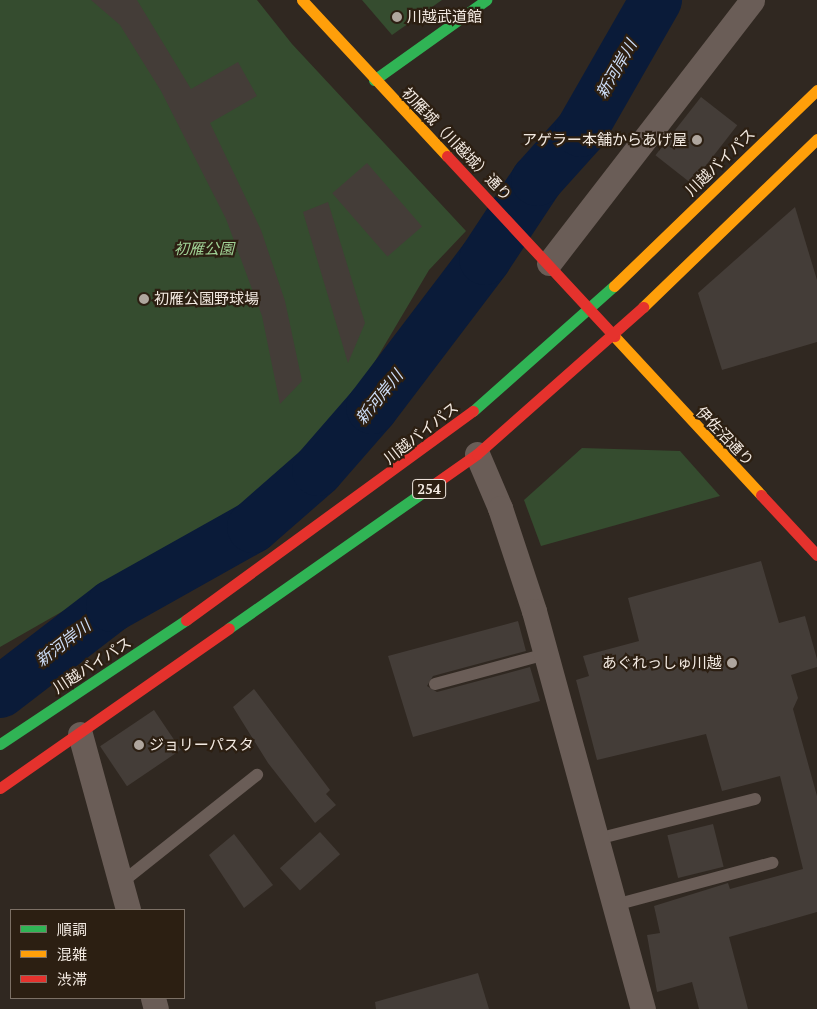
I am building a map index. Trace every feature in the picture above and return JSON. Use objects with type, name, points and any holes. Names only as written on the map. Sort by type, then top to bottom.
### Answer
[{"type":"main road","name":"初雁城（川越城）通り","points":[[302,0],[374,80],[542,255],[589,310]]},
{"type":"main road","points":[[374,80],[486,0]]},
{"type":"main road","name":"川越バイパス","points":[[0,744],[371,490],[457,425],[589,310],[817,90]]},
{"type":"main road","name":"254","points":[[0,788],[80,734],[477,454],[612,336],[817,139]]},
{"type":"main road","name":"伊佐沼通り","points":[[589,310],[817,555]]},
{"type":"street","points":[[542,255],[752,0]]},
{"type":"street","points":[[477,454],[500,508],[546,654],[643,1009]]},
{"type":"street","points":[[80,734],[128,909]]},
{"type":"lane","points":[[435,684],[546,654]]},
{"type":"lane","points":[[121,883],[257,775]]},
{"type":"lane","points":[[597,839],[755,799]]},
{"type":"lane","points":[[615,905],[772,864]]},
{"type":"green space","name":"初雁公園野球場","points":[[0,0],[257,0],[292,44],[466,231],[429,270],[361,385],[285,482],[218,531],[177,546],[0,647]]},
{"type":"green space","name":"川越武道館","points":[[362,0],[442,0],[392,35]]},
{"type":"green space","points":[[582,448],[680,451],[720,496],[541,546],[524,500]]},
{"type":"building","points":[[91,0],[137,0],[191,89],[238,62],[257,96],[210,123],[261,230],[285,301],[302,381],[280,404],[262,316],[226,219],[161,91],[120,25]]},
{"type":"building","name":"アゲラー本舗からあげ屋","points":[[701,97],[737,125],[692,184],[655,155]]},
{"type":"building","points":[[367,163],[422,226],[387,257],[332,193]]},
{"type":"building","points":[[328,202],[365,323],[348,363],[303,212]]},
{"type":"building","points":[[795,207],[817,280],[817,342],[722,370],[698,293]]},
{"type":"building","points":[[761,561],[779,623],[805,616],[817,659],[817,667],[791,675],[798,698],[793,709],[817,796],[817,912],[729,937],[748,1009],[699,1009],[692,982],[657,992],[647,935],[660,933],[654,906],[728,883],[730,889],[803,869],[780,776],[722,791],[706,734],[597,760],[576,680],[589,676],[583,656],[639,641],[628,598]]},
{"type":"building","points":[[518,621],[526,651],[433,676],[427,686],[437,692],[530,667],[540,701],[413,737],[388,656]]},
{"type":"building","points":[[254,689],[330,790],[326,794],[336,805],[315,823],[268,763],[233,707]]},
{"type":"building","points":[[154,710],[181,750],[127,786],[100,746]]},
{"type":"building","points":[[713,824],[724,867],[678,878],[667,835]]},
{"type":"building","points":[[320,832],[340,854],[300,890],[280,868]]},
{"type":"building","points":[[234,834],[273,885],[244,908],[209,855]]},
{"type":"building","points":[[478,973],[489,1009],[376,1009],[375,1002]]},
{"type":"waterway","name":"新河岸川","points":[[0,692],[112,606],[253,527],[318,470],[372,408],[485,259],[537,180],[581,131],[656,0]]},
{"type":"traffic: fast","points":[[374,80],[486,0]]},
{"type":"traffic: fast","points":[[473,411],[614,286]]},
{"type":"traffic: fast","points":[[229,628],[430,487]]},
{"type":"traffic: fast","points":[[0,744],[186,620]]},
{"type":"traffic: slow","points":[[302,0],[447,156]]},
{"type":"traffic: slow","points":[[614,286],[817,90]]},
{"type":"traffic: slow","points":[[643,307],[817,139]]},
{"type":"traffic: slow","points":[[614,336],[761,495]]},
{"type":"traffic: jam","points":[[447,156],[614,336]]},
{"type":"traffic: jam","points":[[430,487],[477,454],[643,307]]},
{"type":"traffic: jam","points":[[186,620],[473,411]]},
{"type":"traffic: jam","points":[[761,495],[817,555]]},
{"type":"traffic: jam","points":[[0,788],[229,628]]},
{"type":"place","name":"川越武道館","points":[[397,17]]},
{"type":"place","name":"アゲラー本舗からあげ屋","points":[[697,140]]},
{"type":"place","name":"初雁公園野球場","points":[[144,299]]},
{"type":"place","name":"あぐれっしゅ川越","points":[[732,663]]},
{"type":"place","name":"ジョリーパスタ","points":[[139,745]]},
{"type":"park label","name":"初雁公園","points":[[204,249]]}]
